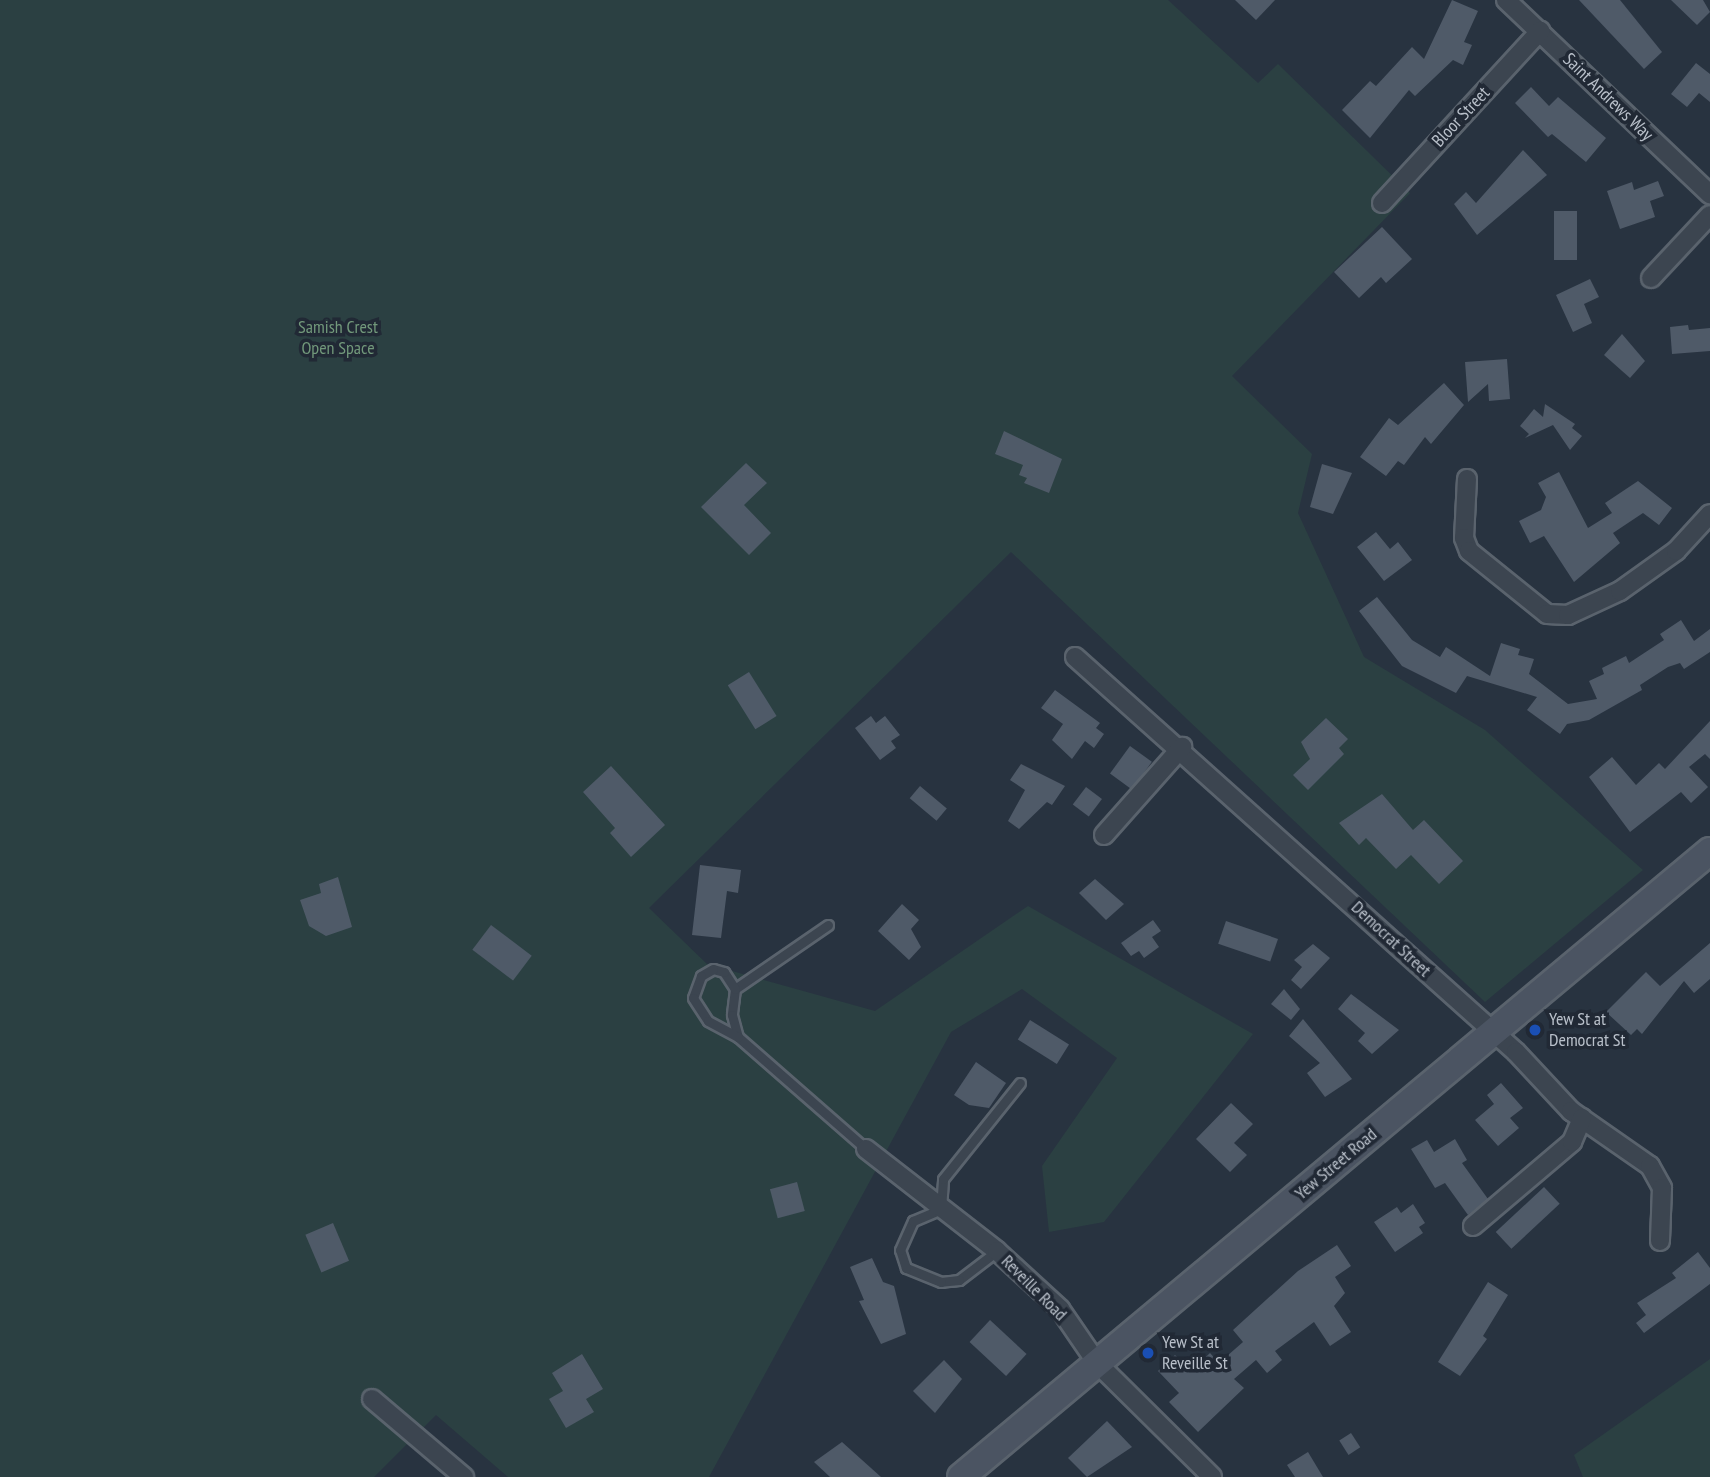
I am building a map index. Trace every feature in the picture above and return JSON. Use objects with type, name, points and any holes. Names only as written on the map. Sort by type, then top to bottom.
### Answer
[{"type":"street","name":"Saint Andrews Way","points":[[1506,0],[1710,194]]},
{"type":"street","name":"Bloor Street","points":[[1382,203],[1540,31]]},
{"type":"street","points":[[1651,278],[1710,215]]},
{"type":"street","points":[[1467,479],[1464,538],[1469,551],[1547,614],[1568,615],[1620,591],[1676,551],[1709,513]]},
{"type":"street","name":"Democrat Street","points":[[1075,657],[1182,747],[1583,1118],[1650,1166],[1662,1188],[1660,1241]]},
{"type":"street","points":[[1104,835],[1182,747]]},
{"type":"street","name":"Yew Street Road","points":[[961,1477],[1710,851]]},
{"type":"street","points":[[1474,1226],[1572,1142],[1583,1118]]},
{"type":"street","name":"Reveille Road","points":[[866,1149],[997,1251],[1060,1310],[1097,1363],[1212,1477]]},
{"type":"street","points":[[372,1399],[464,1477]]},
{"type":"lane","points":[[735,989],[828,925]]},
{"type":"lane","points":[[738,1037],[732,1015],[735,989],[724,972],[713,969],[701,976],[693,998],[708,1021],[738,1037],[866,1149]]},
{"type":"lane","points":[[997,1251],[960,1280],[941,1282],[906,1268],[900,1250],[905,1232],[913,1221],[941,1209],[943,1179],[1020,1083]]},
{"type":"green space","name":"Samish Crest Open Space","points":[[0,0],[1168,0],[1258,83],[1278,64],[1410,193],[1232,376],[1312,454],[1298,513],[1364,657],[1485,730],[1643,870],[1485,1002],[1011,552],[649,908],[707,964],[875,1011],[1028,906],[1253,1034],[1104,1222],[1049,1232],[1042,1166],[1117,1058],[1022,989],[951,1032],[709,1477],[508,1477],[436,1415],[374,1477],[0,1477]]},
{"type":"green space","points":[[1710,1359],[1710,1477],[1583,1477],[1574,1455]]},
{"type":"building","points":[[1235,0],[1275,0],[1256,20]]},
{"type":"building","points":[[1452,0],[1478,11],[1464,42],[1472,45],[1463,65],[1453,60],[1415,96],[1409,90],[1370,138],[1342,110],[1370,81],[1376,86],[1412,47],[1424,59]]},
{"type":"building","points":[[1579,0],[1620,0],[1662,52],[1644,69]]},
{"type":"building","points":[[1671,0],[1703,0],[1710,12],[1697,25]]},
{"type":"building","points":[[1696,63],[1710,74],[1710,102],[1699,93],[1687,107],[1671,94]]},
{"type":"building","points":[[1531,87],[1549,106],[1558,97],[1606,138],[1586,162],[1552,134],[1548,137],[1515,103]]},
{"type":"building","points":[[1523,150],[1547,175],[1477,235],[1454,204],[1466,192],[1476,203]]},
{"type":"building","points":[[1658,181],[1664,196],[1650,201],[1655,217],[1620,229],[1607,191],[1632,182],[1634,190]]},
{"type":"building","points":[[1554,211],[1577,211],[1577,260],[1554,260]]},
{"type":"building","points":[[1382,227],[1412,259],[1386,283],[1381,277],[1359,298],[1334,272]]},
{"type":"building","points":[[1590,279],[1599,297],[1584,304],[1592,323],[1573,332],[1556,295]]},
{"type":"building","points":[[1688,325],[1689,330],[1710,328],[1710,351],[1672,354],[1670,327]]},
{"type":"building","points":[[1622,334],[1645,361],[1630,378],[1604,355]]},
{"type":"building","points":[[1507,359],[1510,399],[1489,401],[1488,384],[1468,402],[1465,362]]},
{"type":"building","points":[[1444,383],[1464,405],[1431,444],[1425,437],[1404,465],[1398,461],[1386,476],[1360,457],[1389,418],[1398,425]]},
{"type":"building","points":[[1545,404],[1575,424],[1572,428],[1582,436],[1570,450],[1553,425],[1525,438],[1529,434],[1520,426],[1534,409],[1543,417]]},
{"type":"building","points":[[1004,431],[1062,459],[1049,493],[1024,483],[1027,478],[1019,475],[1023,465],[995,454]]},
{"type":"building","points":[[746,463],[767,483],[744,505],[771,533],[749,555],[701,507]]},
{"type":"building","points":[[1322,464],[1352,473],[1333,514],[1310,507]]},
{"type":"building","points":[[1559,472],[1588,528],[1612,513],[1605,503],[1638,481],[1672,508],[1659,525],[1643,513],[1613,533],[1620,543],[1574,582],[1544,536],[1530,543],[1519,521],[1541,510],[1546,497],[1538,483]]},
{"type":"building","points":[[1376,532],[1390,549],[1398,542],[1412,560],[1384,581],[1357,547]]},
{"type":"building","points":[[1377,597],[1412,640],[1440,657],[1446,647],[1490,676],[1501,643],[1520,649],[1518,655],[1534,659],[1529,674],[1568,704],[1597,699],[1589,681],[1604,674],[1602,668],[1626,656],[1629,663],[1664,640],[1660,634],[1681,620],[1694,641],[1710,629],[1710,652],[1684,669],[1680,663],[1668,667],[1640,685],[1642,690],[1589,720],[1567,724],[1560,734],[1527,710],[1537,697],[1467,676],[1456,693],[1402,666],[1359,611]]},
{"type":"building","points":[[749,672],[777,716],[755,729],[728,685]]},
{"type":"building","points":[[1055,690],[1100,723],[1096,728],[1104,734],[1094,748],[1085,741],[1072,759],[1052,740],[1063,724],[1041,708]]},
{"type":"building","points":[[871,716],[876,723],[885,716],[900,735],[891,741],[896,748],[880,760],[855,728]]},
{"type":"building","points":[[1326,718],[1348,739],[1339,748],[1344,754],[1308,790],[1293,775],[1310,759],[1301,742]]},
{"type":"building","points":[[1710,721],[1710,759],[1705,754],[1689,767],[1708,787],[1691,803],[1681,792],[1630,832],[1589,777],[1612,757],[1636,785],[1659,763],[1665,769]]},
{"type":"building","points":[[1130,746],[1152,762],[1132,789],[1110,774]]},
{"type":"building","points":[[1021,764],[1065,786],[1052,805],[1047,802],[1019,829],[1008,821],[1025,790],[1010,780]]},
{"type":"building","points":[[611,766],[665,825],[631,857],[610,833],[615,828],[583,792]]},
{"type":"building","points":[[920,786],[947,808],[937,821],[910,798]]},
{"type":"building","points":[[1086,787],[1102,799],[1089,817],[1073,805]]},
{"type":"building","points":[[1382,794],[1413,830],[1424,820],[1463,861],[1439,884],[1411,855],[1396,869],[1366,838],[1359,845],[1339,823]]},
{"type":"building","points":[[700,865],[741,870],[738,893],[727,891],[721,938],[692,935]]},
{"type":"building","points":[[338,877],[352,927],[326,936],[309,926],[300,900],[321,893],[319,884]]},
{"type":"building","points":[[1095,879],[1124,904],[1106,920],[1079,893]]},
{"type":"building","points":[[902,904],[919,920],[911,929],[921,947],[909,960],[878,931]]},
{"type":"building","points":[[1153,920],[1161,931],[1152,937],[1159,947],[1144,958],[1139,951],[1131,956],[1121,943]]},
{"type":"building","points":[[1226,921],[1278,939],[1270,962],[1218,944]]},
{"type":"building","points":[[491,925],[532,956],[513,980],[472,950]]},
{"type":"building","points":[[1710,943],[1710,979],[1694,993],[1684,981],[1642,1034],[1637,1029],[1631,1035],[1606,1012],[1646,972],[1660,986]]},
{"type":"building","points":[[1313,944],[1330,958],[1301,989],[1291,980],[1302,967],[1294,960]]},
{"type":"building","points":[[1284,989],[1300,1009],[1291,1020],[1271,1004]]},
{"type":"building","points":[[1351,994],[1399,1030],[1372,1054],[1358,1041],[1365,1033],[1338,1009]]},
{"type":"building","points":[[1303,1019],[1352,1079],[1325,1097],[1307,1073],[1320,1063],[1289,1036]]},
{"type":"building","points":[[1030,1020],[1069,1044],[1057,1064],[1018,1040]]},
{"type":"building","points":[[976,1062],[1006,1083],[989,1108],[969,1105],[954,1095]]},
{"type":"building","points":[[1501,1083],[1523,1108],[1510,1118],[1519,1128],[1498,1146],[1475,1120],[1494,1104],[1487,1095]]},
{"type":"building","points":[[1231,1103],[1253,1124],[1234,1143],[1247,1155],[1230,1172],[1196,1139]]},
{"type":"building","points":[[1455,1139],[1467,1160],[1462,1163],[1488,1199],[1468,1215],[1445,1183],[1435,1188],[1411,1149],[1427,1140],[1434,1152]]},
{"type":"building","points":[[797,1182],[805,1211],[778,1218],[770,1189]]},
{"type":"building","points":[[1544,1187],[1560,1204],[1511,1249],[1496,1232]]},
{"type":"building","points":[[1413,1204],[1425,1223],[1419,1227],[1423,1233],[1395,1252],[1374,1222],[1397,1207],[1401,1213]]},
{"type":"building","points":[[333,1223],[349,1261],[321,1272],[305,1235]]},
{"type":"building","points":[[1337,1245],[1351,1266],[1335,1277],[1345,1293],[1334,1306],[1351,1332],[1330,1346],[1314,1322],[1275,1351],[1282,1360],[1267,1373],[1256,1360],[1234,1379],[1244,1388],[1198,1432],[1169,1402],[1179,1393],[1158,1371],[1175,1355],[1191,1371],[1210,1353],[1219,1363],[1243,1342],[1233,1330],[1298,1271]]},
{"type":"building","points":[[1698,1252],[1710,1268],[1710,1284],[1644,1333],[1636,1323],[1646,1315],[1637,1303],[1676,1278],[1672,1273]]},
{"type":"building","points":[[872,1258],[883,1282],[894,1286],[906,1334],[881,1344],[859,1301],[864,1300],[850,1267]]},
{"type":"building","points":[[1488,1282],[1508,1295],[1483,1336],[1487,1339],[1460,1376],[1438,1362]]},
{"type":"building","points":[[990,1320],[1027,1354],[1006,1376],[970,1342]]},
{"type":"building","points":[[582,1354],[603,1389],[586,1399],[594,1412],[566,1428],[549,1399],[563,1391],[552,1373]]},
{"type":"building","points":[[944,1360],[962,1379],[935,1413],[913,1391]]},
{"type":"building","points":[[1107,1421],[1132,1447],[1087,1477],[1068,1458]]},
{"type":"building","points":[[1351,1433],[1360,1447],[1349,1455],[1339,1441]]},
{"type":"building","points":[[842,1442],[881,1477],[830,1477],[814,1462]]},
{"type":"building","points":[[1308,1452],[1323,1477],[1295,1477],[1287,1465]]},
{"type":"place","name":"Yew St at Democrat St","points":[[1535,1030]]},
{"type":"place","name":"Yew St at Reveille St","points":[[1148,1353]]}]
